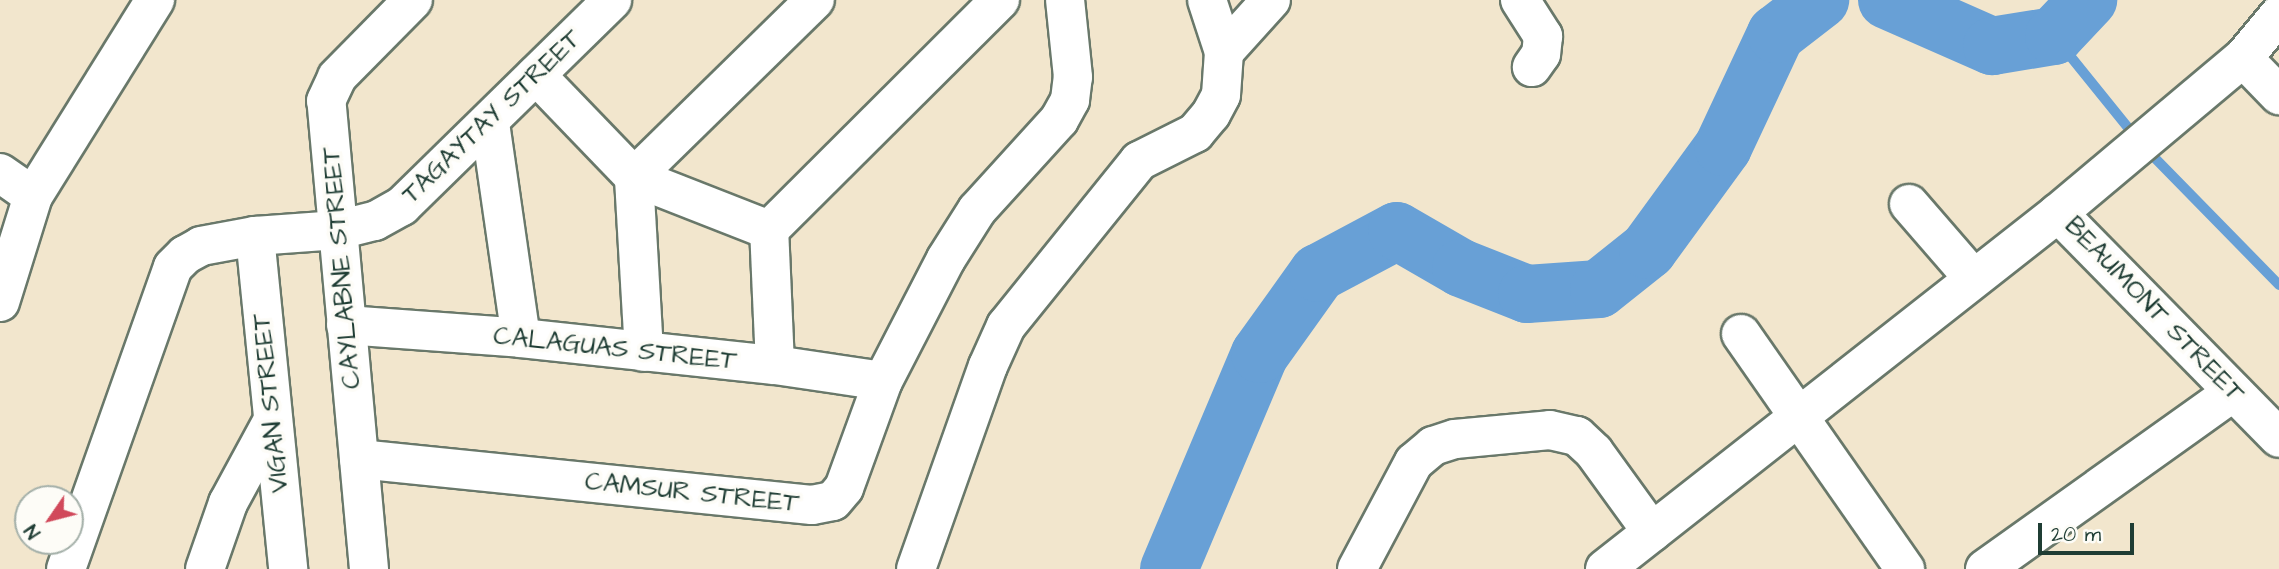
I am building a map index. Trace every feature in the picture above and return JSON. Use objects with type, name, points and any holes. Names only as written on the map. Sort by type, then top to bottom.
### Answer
[{"type":"street","points":[[0,302],[33,196],[155,0]]},
{"type":"street","name":"CAYLABNE STREET","points":[[369,569],[346,325],[331,231],[326,100],[337,76],[413,0]]},
{"type":"street","name":"TAGAYTAY STREET","points":[[66,569],[173,267],[185,254],[201,246],[262,236],[331,231],[375,221],[402,206],[490,123],[612,0]]},
{"type":"street","points":[[644,352],[634,177],[815,0]]},
{"type":"street","points":[[775,365],[769,230],[999,0]]},
{"type":"street","name":"CAMSUR STREET","points":[[359,459],[812,506],[833,501],[844,488],[883,381],[946,259],[977,210],[1059,120],[1070,100],[1073,78],[1065,0]]},
{"type":"street","points":[[916,569],[988,366],[1006,326],[1139,161],[1195,133],[1211,114],[1221,95],[1224,52],[1207,0]]},
{"type":"street","points":[[1224,52],[1271,0]]},
{"type":"street","points":[[1520,0],[1543,36],[1541,54],[1532,67]]},
{"type":"street","points":[[1605,569],[2058,213],[2243,58],[2279,15]]},
{"type":"street","points":[[2243,58],[2279,95]]},
{"type":"street","points":[[536,75],[634,177],[769,230]]},
{"type":"street","points":[[490,123],[521,338]]},
{"type":"street","points":[[0,173],[33,196]]},
{"type":"street","points":[[1909,204],[1973,278]]},
{"type":"street","name":"BEAUMONT STREET","points":[[2058,213],[2279,438]]},
{"type":"street","name":"VIGAN STREET","points":[[262,236],[272,422],[288,569]]},
{"type":"street","name":"CALAGUAS STREET","points":[[346,325],[521,338],[775,365],[883,381]]},
{"type":"street","points":[[1741,334],[1905,569]]},
{"type":"street","points":[[1984,569],[2233,392]]},
{"type":"street","points":[[205,569],[228,503],[272,422]]},
{"type":"street","points":[[1357,569],[1414,462],[1433,446],[1455,439],[1550,430],[1577,436],[1594,452],[1652,532]]},
{"type":"waterway","points":[[1169,569],[1260,354],[1318,273],[1397,231],[1461,268],[1527,294],[1599,289],[1648,250],[1723,147],[1776,34],[1820,0]]},
{"type":"waterway","points":[[1887,0],[1992,46],[2054,36],[2088,0]]},
{"type":"waterway","points":[[2054,36],[2137,139]]},
{"type":"waterway","points":[[2147,150],[2279,285]]}]
